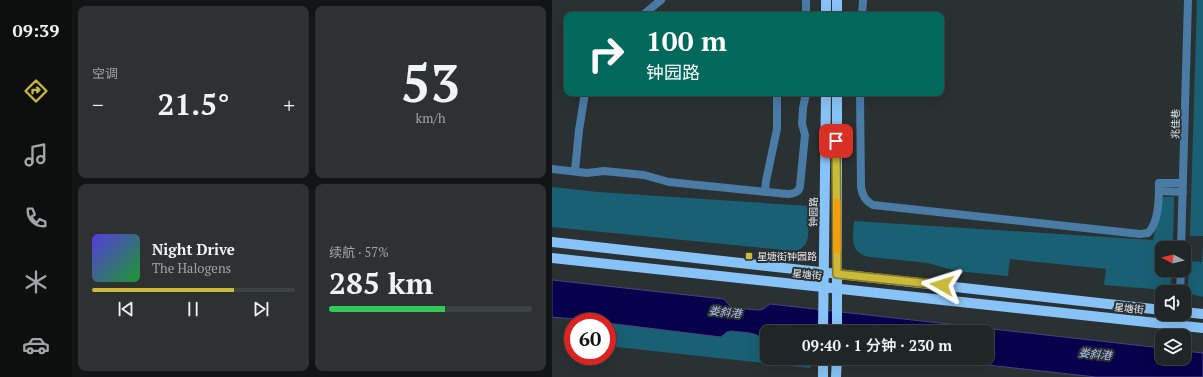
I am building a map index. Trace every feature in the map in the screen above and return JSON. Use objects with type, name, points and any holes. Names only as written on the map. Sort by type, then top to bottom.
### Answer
[{"type":"main road","points":[[826,0],[826,12]]},
{"type":"main road","points":[[837,0],[837,12]]},
{"type":"main road","name":"钟园路","points":[[824,325],[826,96]]},
{"type":"main road","points":[[836,325],[837,96]]},
{"type":"main road","name":"星塘街","points":[[552,242],[1155,309]]},
{"type":"main road","name":"星塘街","points":[[552,258],[1203,328]]},
{"type":"main road","points":[[1191,313],[1203,314]]},
{"type":"main road","points":[[823,365],[823,377]]},
{"type":"main road","points":[[836,365],[836,377]]},
{"type":"street","points":[[647,12],[661,0]]},
{"type":"street","points":[[806,0],[806,12]]},
{"type":"street","points":[[862,12],[863,0]]},
{"type":"street","name":"兆佳巷","points":[[1181,241],[1188,0]]},
{"type":"street","points":[[575,171],[585,96]]},
{"type":"street","points":[[765,192],[777,129],[777,96]]},
{"type":"street","points":[[552,169],[588,173],[604,171],[644,175],[669,182],[765,192],[796,193],[800,190],[805,135],[802,124],[806,96]]},
{"type":"street","points":[[860,96],[861,187],[865,199],[868,203],[873,205],[1140,234],[1148,233],[1153,226],[1158,208],[1159,187]]},
{"type":"street","points":[[1159,187],[1183,183]]},
{"type":"street","points":[[1159,187],[1183,192]]},
{"type":"street","points":[[1178,321],[1178,326]]},
{"type":"shaded area","points":[[1197,0],[1203,0],[1203,236],[1190,236]]},
{"type":"shaded area","points":[[552,187],[598,192],[809,206],[807,242],[804,246],[794,251],[552,227]]},
{"type":"shaded area","points":[[1163,197],[1174,197],[1173,241],[1155,241],[1155,277],[1172,277],[1172,279],[1169,285],[1155,285],[1155,289],[1104,285],[1106,269],[1010,259],[1008,276],[956,271],[928,263],[870,257],[863,255],[855,249],[853,234],[854,221],[1153,240]]},
{"type":"shaded area","points":[[1203,242],[1203,297],[1191,294],[1191,285],[1188,285],[1188,277],[1191,277],[1191,261],[1202,262]]},
{"type":"shaded area","points":[[616,324],[721,337],[727,332],[731,331],[755,334],[760,336],[760,363],[616,347]]},
{"type":"shaded area","points":[[782,365],[810,365],[810,368]]},
{"type":"water","name":"娄斜港","points":[[552,280],[724,299],[730,306],[735,308],[758,310],[763,309],[770,304],[957,325],[760,325],[760,336],[746,332],[731,331],[727,332],[721,337],[616,324],[616,313],[564,313],[564,318],[552,317]]},
{"type":"water","name":"娄斜港","points":[[994,329],[1155,347],[1155,365],[1191,365],[1191,352],[1203,353],[1203,377],[1096,377],[987,365],[994,365]]},
{"type":"slow traffic","points":[[837,202],[837,250]]},
{"type":"place","name":"星塘街钟园路","points":[[749,256]]},
{"type":"route","points":[[836,141],[837,274],[942,285]]}]
